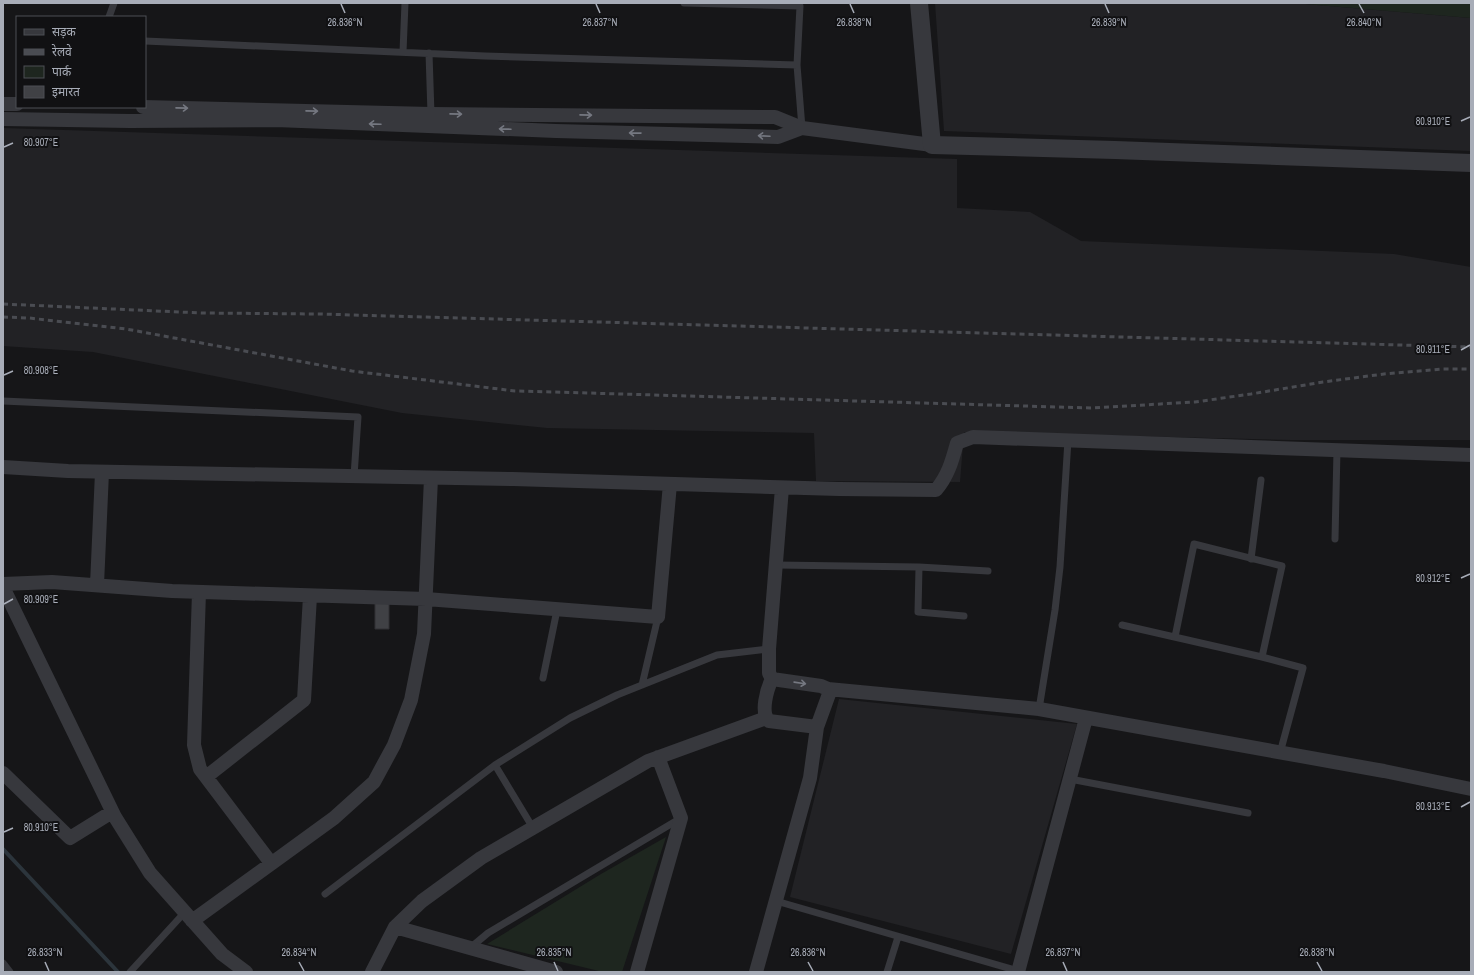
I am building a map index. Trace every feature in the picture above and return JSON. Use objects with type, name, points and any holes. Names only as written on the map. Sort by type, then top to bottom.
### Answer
[{"type":"street","points":[[920,3],[932,145]]},
{"type":"street","points":[[3,104],[16,104]]},
{"type":"street","points":[[146,107],[432,114],[775,117],[802,128],[932,145],[1471,163]]},
{"type":"street","points":[[3,119],[276,120],[556,131],[778,137],[802,128]]},
{"type":"street","points":[[3,467],[102,472],[354,476],[782,488],[936,490],[943,482],[950,468],[957,443],[973,437],[1471,455]]},
{"type":"street","points":[[97,585],[102,472]]},
{"type":"street","points":[[188,916],[271,863],[334,818],[374,782],[394,745],[411,700],[424,634],[431,478]]},
{"type":"street","points":[[246,972],[222,954],[150,872],[112,812],[3,585],[52,582],[199,592],[426,600],[658,617],[670,484]]},
{"type":"street","points":[[772,680],[769,673],[769,649],[777,565],[782,488]]},
{"type":"street","points":[[199,592],[194,745],[200,769],[271,863]]},
{"type":"street","points":[[206,777],[304,700],[310,596]]},
{"type":"street","points":[[772,680],[821,686],[828,689],[1039,709],[1384,771],[1471,789]]},
{"type":"street","points":[[772,680],[768,687],[764,714],[766,718],[769,721],[817,727]]},
{"type":"street","points":[[756,972],[810,778],[817,727],[829,694],[828,689]]},
{"type":"street","points":[[372,972],[395,927],[422,901],[481,858],[648,761],[766,718]]},
{"type":"street","points":[[1018,972],[1086,718]]},
{"type":"street","points":[[638,972],[681,818],[658,757]]},
{"type":"street","points":[[3,773],[70,838],[112,812]]},
{"type":"street","points":[[395,927],[556,972]]},
{"type":"lane","points":[[109,16],[114,3]]},
{"type":"lane","points":[[403,52],[405,3]]},
{"type":"lane","points":[[684,3],[800,6],[797,65],[802,128]]},
{"type":"lane","points":[[146,41],[429,53],[797,65]]},
{"type":"lane","points":[[429,53],[432,114]]},
{"type":"lane","points":[[3,401],[358,417],[354,476]]},
{"type":"lane","points":[[1039,709],[1056,603],[1060,567],[1068,440]]},
{"type":"lane","points":[[1335,539],[1337,450]]},
{"type":"lane","points":[[1251,559],[1261,480]]},
{"type":"lane","points":[[1175,637],[1194,544],[1282,566],[1262,657]]},
{"type":"lane","points":[[777,565],[919,567],[988,571]]},
{"type":"lane","points":[[919,567],[918,612],[964,616]]},
{"type":"lane","points":[[543,678],[557,610]]},
{"type":"lane","points":[[642,685],[658,617]]},
{"type":"lane","points":[[1122,626],[1262,657],[1303,668],[1280,753]]},
{"type":"lane","points":[[325,894],[495,765],[570,718],[616,695],[717,655],[769,649]]},
{"type":"lane","points":[[495,765],[533,828]]},
{"type":"lane","points":[[1070,779],[1248,813]]},
{"type":"lane","points":[[470,948],[488,933],[681,818]]},
{"type":"lane","points":[[776,901],[1018,972]]},
{"type":"lane","points":[[132,971],[188,916]]},
{"type":"lane","points":[[887,972],[898,936]]},
{"type":"lane","points":[[3,963],[10,972]]},
{"type":"shaded area","points":[[935,3],[1294,3],[1471,18],[1471,151],[944,131]]},
{"type":"shaded area","points":[[3,128],[957,159],[957,208],[1030,212],[1081,241],[1394,254],[1471,267],[1471,440],[1291,440],[964,432],[960,482],[816,481],[814,433],[547,428],[402,413],[93,352],[3,346]]},
{"type":"shaded area","points":[[839,699],[1077,724],[1011,954],[790,897]]},
{"type":"green space","points":[[1294,3],[1471,3],[1471,18]]},
{"type":"green space","points":[[666,837],[622,972],[603,972],[487,944],[601,874]]},
{"type":"building","points":[[375,599],[389,600],[389,629],[375,629]]},
{"type":"waterway","points":[[3,849],[118,972]]},
{"type":"railway","points":[[3,304],[202,313],[319,314],[1471,347]]},
{"type":"railway","points":[[3,317],[29,318],[126,329],[352,371],[515,391],[1091,408],[1195,402],[1384,374],[1443,369],[1471,369]]}]
